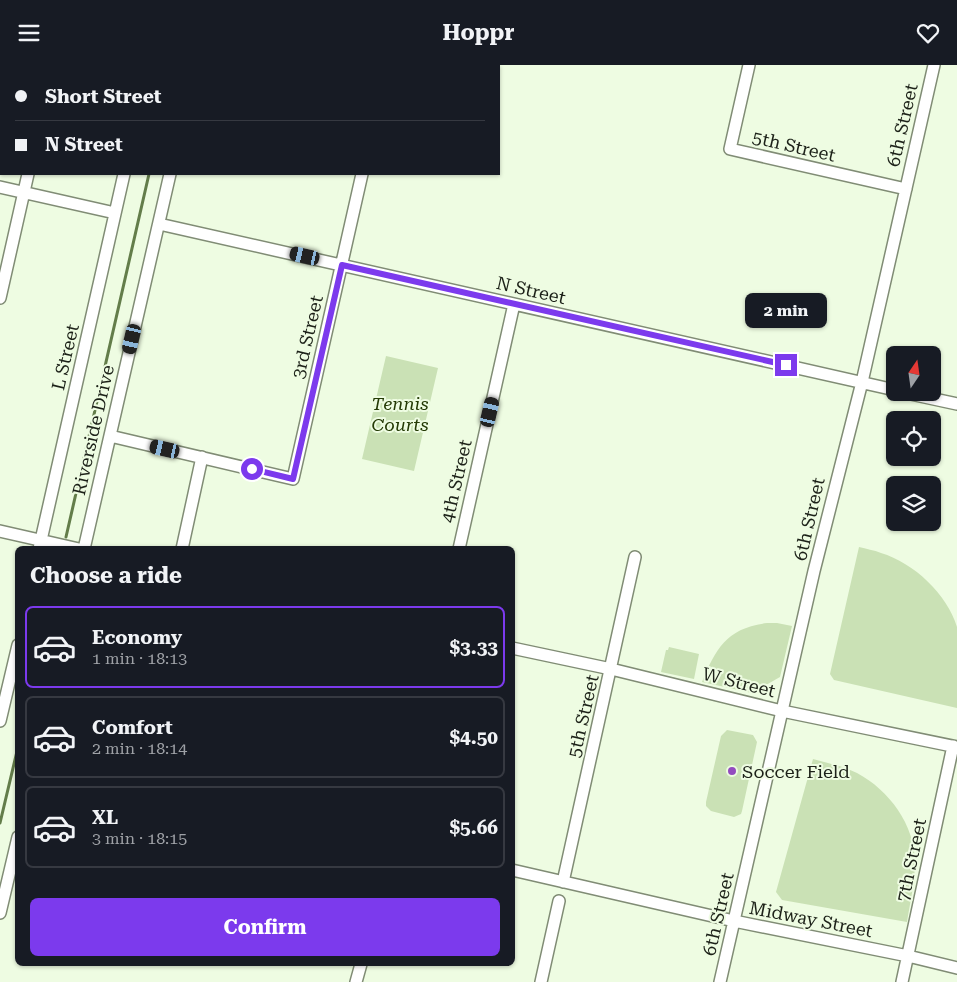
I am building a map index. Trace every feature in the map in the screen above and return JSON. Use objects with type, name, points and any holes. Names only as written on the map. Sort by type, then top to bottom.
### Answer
[{"type":"street","name":"5th Street","points":[[749,65],[730,149],[906,189]]},
{"type":"street","name":"6th Street","points":[[720,982],[837,477],[862,382],[934,65]]},
{"type":"street","points":[[0,298],[28,175]]},
{"type":"street","name":"L Street","points":[[40,545],[124,175]]},
{"type":"street","name":"Riverside Drive","points":[[85,546],[170,175]]},
{"type":"street","name":"3rd Street","points":[[202,457],[293,479],[362,175]]},
{"type":"street","points":[[0,187],[115,213]]},
{"type":"street","name":"N Street","points":[[158,223],[886,388]]},
{"type":"street","name":"4th Street","points":[[460,546],[514,304]]},
{"type":"street","points":[[941,401],[957,404]]},
{"type":"street","points":[[110,436],[202,457],[183,546]]},
{"type":"street","points":[[0,531],[40,545]]},
{"type":"street","name":"5th Street","points":[[563,882],[635,557]]},
{"type":"street","name":"W Street","points":[[515,649],[611,669],[782,711],[955,747]]},
{"type":"street","points":[[0,721],[15,658]]},
{"type":"street","name":"7th Street","points":[[902,982],[955,747]]},
{"type":"street","points":[[0,913],[15,850]]},
{"type":"street","name":"Midway Street","points":[[515,871],[734,921],[908,956],[957,968]]},
{"type":"street","points":[[541,982],[559,901]]},
{"type":"street","points":[[356,982],[360,966]]},
{"type":"green space","name":"Tennis Courts","points":[[386,356],[438,368],[414,471],[362,459]]},
{"type":"green space","points":[[859,547],[878,552],[905,564],[928,581],[946,603],[957,627],[957,708],[834,680],[830,674]]},
{"type":"green space","points":[[767,623],[792,626],[780,677],[752,693],[702,682],[712,659],[725,642],[742,630]]},
{"type":"green space","points":[[669,647],[699,654],[694,679],[661,672],[666,650]]},
{"type":"green space","name":"Soccer Field","points":[[727,730],[753,735],[757,742],[742,811],[741,814],[734,817],[711,811],[706,806],[721,736]]},
{"type":"green space","points":[[813,759],[846,768],[869,780],[889,799],[905,822],[914,848],[915,862],[907,922],[782,900],[776,892]]},
{"type":"waterway","points":[[66,537],[149,175]]},
{"type":"waterway","points":[[0,823],[15,760]]},
{"type":"place","name":"Soccer Field","points":[[732,771]]},
{"type":"route","points":[[252,469],[293,479],[342,265],[786,365]]}]
